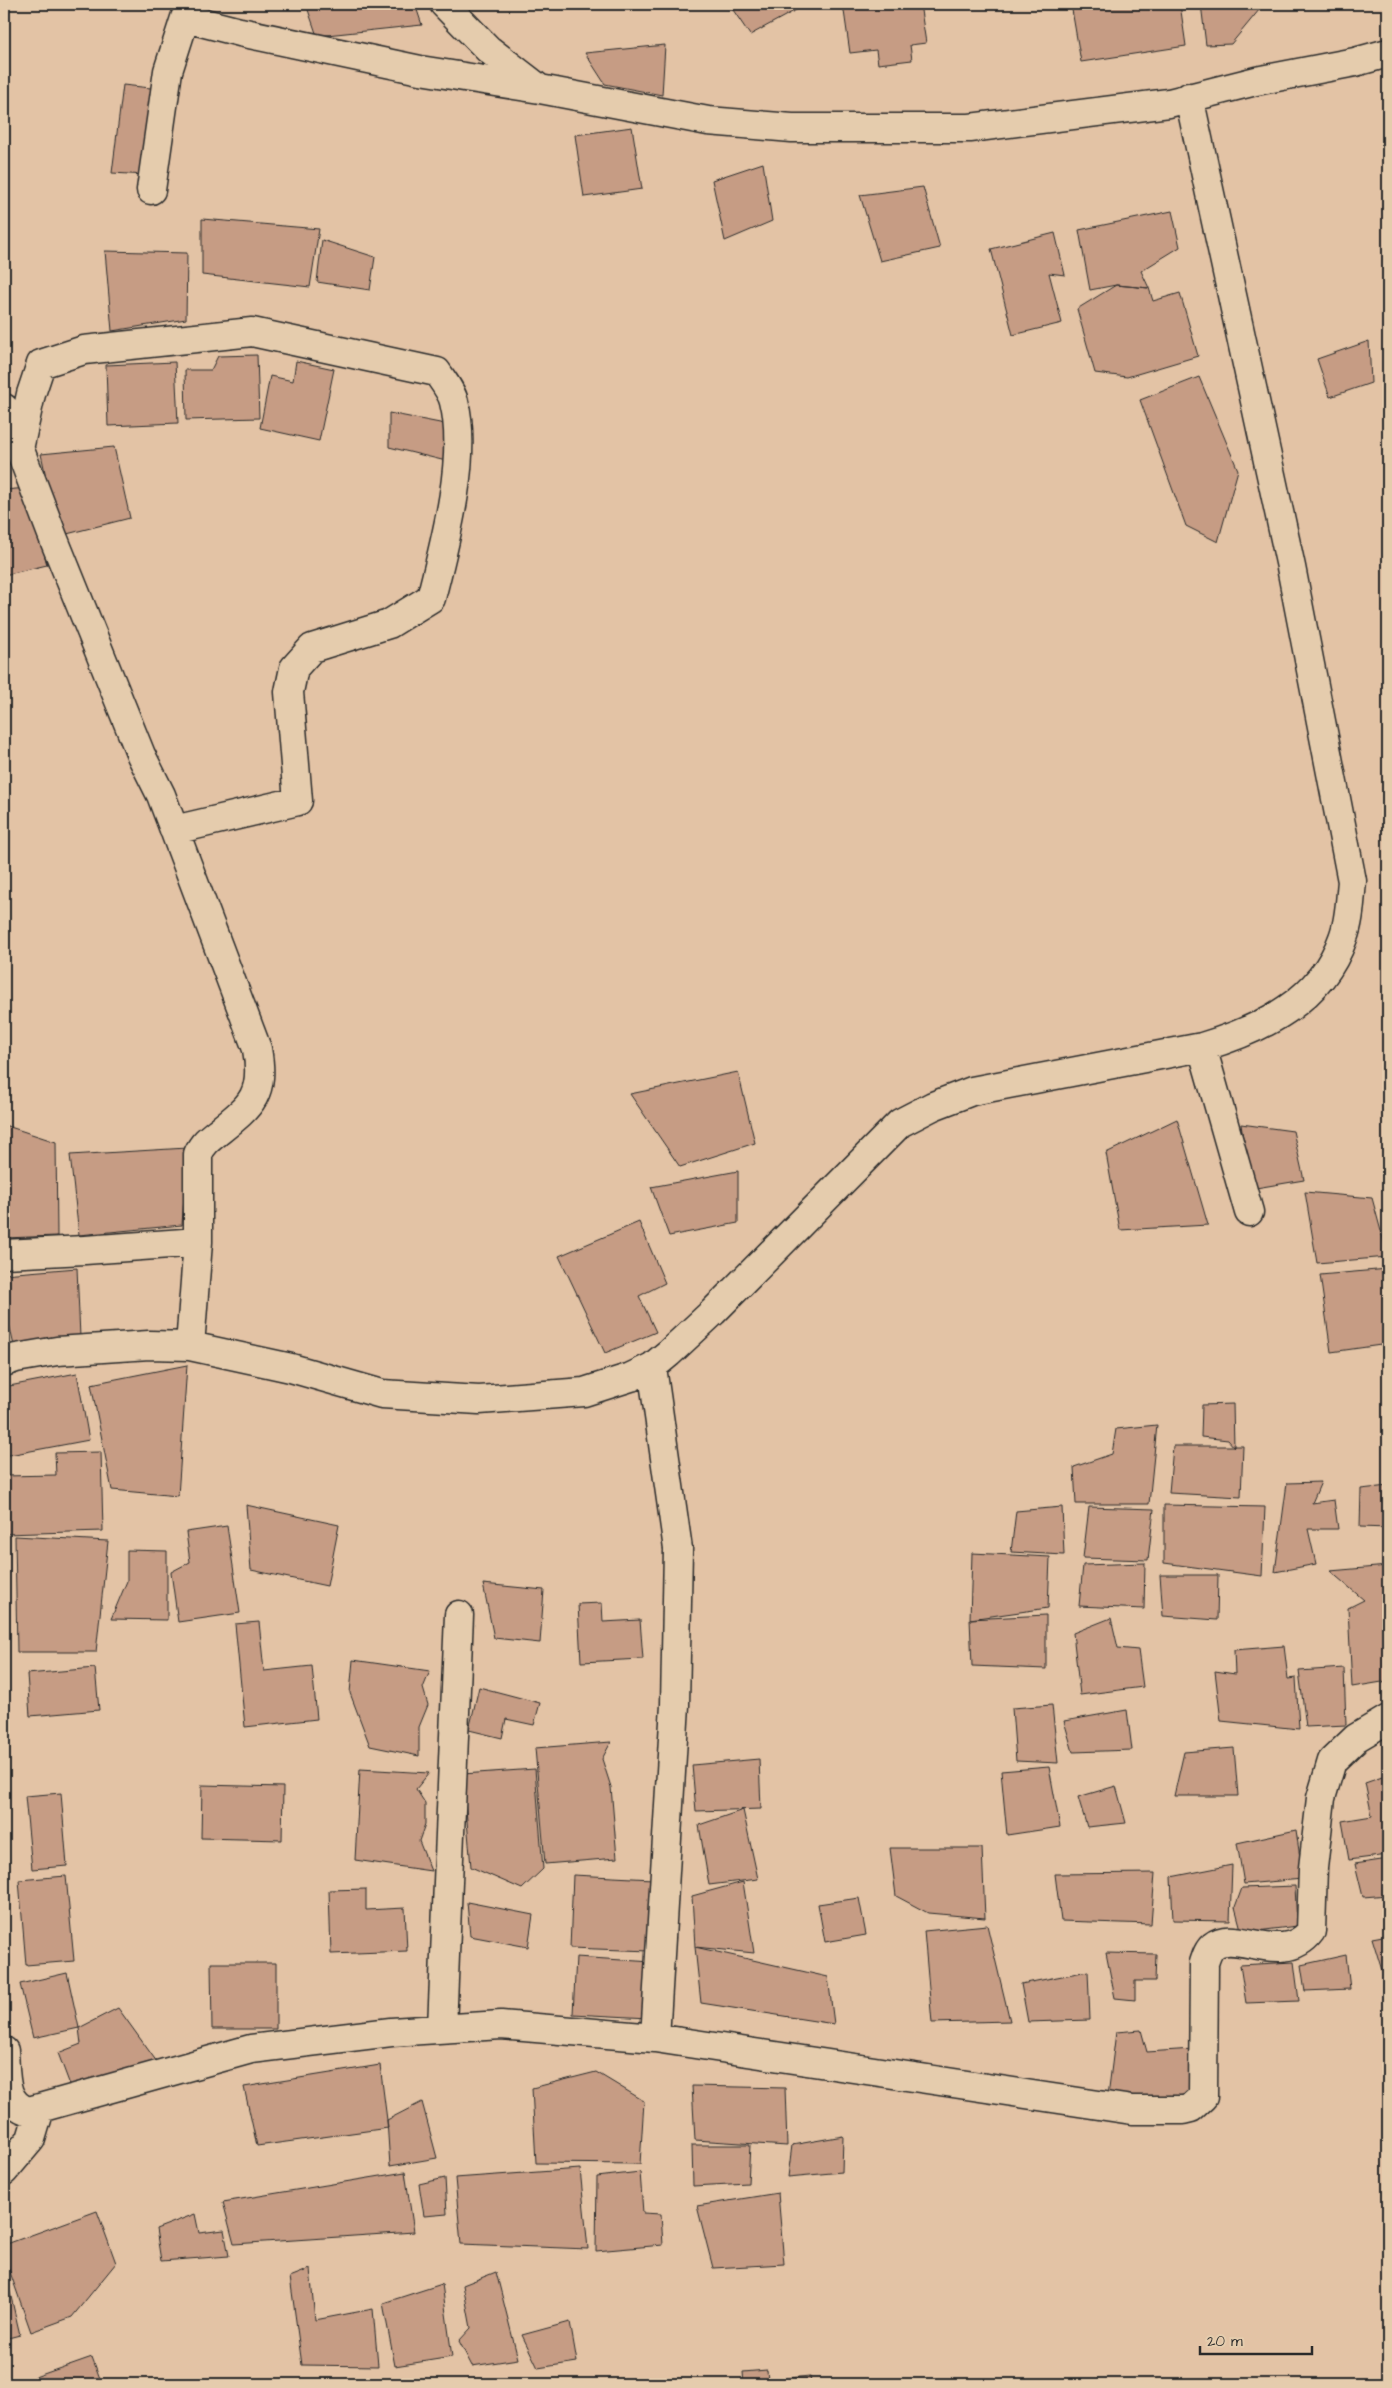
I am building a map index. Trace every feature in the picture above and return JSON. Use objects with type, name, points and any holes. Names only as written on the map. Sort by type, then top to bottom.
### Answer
[{"type":"street","points":[[444,4],[488,49],[540,89]]},
{"type":"street","points":[[151,190],[168,71],[186,11],[240,32],[420,70],[540,89],[708,121],[792,128],[970,128],[1169,103],[1256,81],[1356,62],[1388,53]]},
{"type":"street","points":[[4,1362],[57,1351],[149,1345],[190,1346],[291,1368],[382,1394],[479,1400],[584,1392],[630,1377],[652,1367],[713,1312],[900,1123],[933,1106],[972,1092],[1202,1047],[1237,1036],[1270,1020],[1300,1001],[1323,976],[1343,938],[1350,911],[1352,881],[1290,567],[1189,97]]},
{"type":"street","points":[[19,449],[31,394],[41,364],[94,349],[252,332],[437,372],[454,400],[460,454],[442,554],[431,598],[389,624],[312,648],[294,668],[289,692],[298,801],[174,830]]},
{"type":"street","points":[[4,408],[71,583],[174,830],[231,976],[257,1050],[261,1070],[260,1083],[246,1110],[202,1144],[198,1154],[198,1242],[190,1346]]},
{"type":"street","points":[[1202,1047],[1250,1212]]},
{"type":"street","points":[[4,1254],[198,1242]]},
{"type":"street","points":[[652,1367],[678,1549],[674,1705],[655,2038]]},
{"type":"street","points":[[442,2028],[459,1615]]},
{"type":"street","points":[[4,2051],[10,2098],[21,2109],[29,2111],[251,2049],[391,2032],[501,2025],[655,2038],[1132,2110],[1191,2108],[1204,2097],[1204,1963],[1208,1952],[1212,1946],[1228,1941],[1268,1947],[1289,1945],[1306,1938],[1311,1931],[1313,1868],[1321,1798],[1332,1761],[1356,1738],[1388,1719]]},
{"type":"street","points":[[4,2171],[31,2139],[40,2109]]},
{"type":"building","points":[[306,4],[415,4],[422,25],[317,36]]},
{"type":"building","points":[[729,4],[807,4],[750,35]]},
{"type":"building","points":[[843,4],[920,4],[926,43],[910,45],[912,60],[878,64],[876,50],[850,53]]},
{"type":"building","points":[[1071,4],[1180,4],[1186,46],[1081,62]]},
{"type":"building","points":[[1201,4],[1264,4],[1231,44],[1206,45]]},
{"type":"building","points":[[665,45],[662,95],[605,84],[585,53]]},
{"type":"building","points":[[123,85],[160,89],[146,175],[112,173]]},
{"type":"building","points":[[632,127],[642,189],[584,197],[575,135]]},
{"type":"building","points":[[763,163],[772,221],[725,241],[712,180]]},
{"type":"building","points":[[923,187],[940,248],[880,261],[860,195]]},
{"type":"building","points":[[1172,211],[1180,247],[1141,271],[1149,288],[1116,285],[1090,290],[1079,230]]},
{"type":"building","points":[[202,219],[319,229],[310,287],[202,275]]},
{"type":"building","points":[[1055,233],[1065,275],[1049,273],[1062,323],[1013,335],[991,249]]},
{"type":"building","points":[[322,240],[375,257],[370,290],[317,282]]},
{"type":"building","points":[[105,251],[187,253],[186,319],[112,331]]},
{"type":"building","points":[[1116,285],[1149,288],[1153,301],[1180,293],[1198,356],[1127,377],[1095,373],[1077,309]]},
{"type":"building","points":[[1369,341],[1371,383],[1330,397],[1317,359]]},
{"type":"building","points":[[257,355],[259,418],[186,420],[185,370],[211,370],[218,356]]},
{"type":"building","points":[[296,361],[334,369],[319,441],[260,428],[270,376],[293,381]]},
{"type":"building","points":[[175,362],[178,423],[108,426],[106,365]]},
{"type":"building","points":[[1199,377],[1238,470],[1218,542],[1186,526],[1140,400]]},
{"type":"building","points":[[389,413],[445,424],[446,461],[389,447]]},
{"type":"building","points":[[114,447],[130,518],[59,536],[41,454]]},
{"type":"building","points":[[28,488],[47,565],[4,575],[4,490]]},
{"type":"building","points":[[738,1072],[755,1143],[680,1167],[630,1094]]},
{"type":"building","points":[[1177,1119],[1208,1225],[1120,1230],[1106,1153]]},
{"type":"building","points":[[1241,1124],[1293,1131],[1304,1180],[1250,1189]]},
{"type":"building","points":[[4,1125],[56,1142],[57,1236],[4,1238]]},
{"type":"building","points":[[187,1148],[182,1225],[79,1235],[70,1155]]},
{"type":"building","points":[[738,1171],[738,1223],[669,1236],[651,1187]]},
{"type":"building","points":[[1305,1192],[1372,1198],[1388,1257],[1317,1263]]},
{"type":"building","points":[[639,1222],[665,1283],[639,1296],[656,1332],[605,1353],[559,1256]]},
{"type":"building","points":[[77,1268],[80,1337],[14,1346],[4,1301],[4,1274]]},
{"type":"building","points":[[1388,1269],[1388,1344],[1331,1352],[1320,1275]]},
{"type":"building","points":[[187,1365],[178,1496],[112,1490],[91,1384]]},
{"type":"building","points":[[77,1373],[89,1440],[4,1456],[4,1387]]},
{"type":"building","points":[[1233,1404],[1234,1447],[1228,1440],[1201,1437],[1202,1405]]},
{"type":"building","points":[[1157,1425],[1149,1504],[1076,1504],[1074,1467],[1112,1454],[1116,1429]]},
{"type":"building","points":[[1173,1446],[1243,1446],[1241,1497],[1169,1493]]},
{"type":"building","points":[[101,1452],[103,1531],[4,1534],[4,1476],[56,1475],[55,1453]]},
{"type":"building","points":[[1321,1482],[1312,1503],[1334,1500],[1338,1529],[1308,1529],[1316,1564],[1275,1572],[1287,1483]]},
{"type":"building","points":[[1388,1486],[1388,1528],[1360,1527],[1361,1489]]},
{"type":"building","points":[[246,1505],[339,1525],[327,1586],[251,1570]]},
{"type":"building","points":[[1164,1505],[1265,1507],[1262,1576],[1164,1563]]},
{"type":"building","points":[[1062,1507],[1064,1555],[1011,1552],[1016,1511]]},
{"type":"building","points":[[1089,1507],[1154,1509],[1148,1560],[1083,1558]]},
{"type":"building","points":[[227,1526],[240,1613],[178,1622],[171,1572],[190,1562],[186,1532]]},
{"type":"building","points":[[15,1536],[108,1541],[96,1652],[17,1652]]},
{"type":"building","points":[[127,1550],[167,1551],[167,1620],[111,1619],[127,1581]]},
{"type":"building","points":[[972,1553],[1050,1557],[1048,1608],[970,1619]]},
{"type":"building","points":[[1145,1563],[1144,1609],[1079,1606],[1083,1565]]},
{"type":"building","points":[[1388,1566],[1388,1681],[1352,1687],[1348,1608],[1364,1600],[1330,1571]]},
{"type":"building","points":[[1160,1575],[1218,1575],[1217,1620],[1163,1616]]},
{"type":"building","points":[[483,1584],[544,1590],[540,1643],[494,1638]]},
{"type":"building","points":[[602,1603],[603,1622],[640,1620],[643,1659],[581,1662],[578,1604]]},
{"type":"building","points":[[1046,1615],[1046,1669],[972,1666],[970,1619]]},
{"type":"building","points":[[1111,1618],[1118,1648],[1138,1650],[1143,1687],[1080,1695],[1073,1633]]},
{"type":"building","points":[[259,1622],[264,1671],[312,1666],[317,1719],[245,1727],[235,1624]]},
{"type":"building","points":[[1284,1646],[1288,1679],[1296,1678],[1299,1729],[1221,1721],[1215,1671],[1235,1674],[1234,1650]]},
{"type":"building","points":[[353,1660],[430,1671],[423,1688],[428,1705],[419,1727],[419,1756],[370,1746],[350,1693]]},
{"type":"building","points":[[95,1668],[99,1710],[30,1716],[27,1674]]},
{"type":"building","points":[[1344,1668],[1346,1725],[1306,1727],[1299,1671]]},
{"type":"building","points":[[479,1687],[540,1703],[534,1725],[506,1719],[502,1738],[469,1730]]},
{"type":"building","points":[[1052,1705],[1058,1763],[1016,1761],[1012,1708]]},
{"type":"building","points":[[1127,1710],[1132,1750],[1073,1752],[1064,1721]]},
{"type":"building","points":[[611,1742],[602,1759],[611,1787],[617,1858],[545,1864],[535,1748]]},
{"type":"building","points":[[1234,1748],[1238,1796],[1174,1796],[1184,1752]]},
{"type":"building","points":[[759,1759],[761,1809],[696,1811],[692,1765]]},
{"type":"building","points":[[1049,1767],[1060,1827],[1007,1835],[1001,1771]]},
{"type":"building","points":[[360,1769],[429,1773],[416,1789],[425,1803],[425,1824],[419,1841],[431,1871],[355,1860]]},
{"type":"building","points":[[535,1769],[543,1869],[522,1889],[471,1867],[463,1774]]},
{"type":"building","points":[[1388,1775],[1388,1855],[1349,1860],[1342,1821],[1372,1816],[1365,1783]]},
{"type":"building","points":[[202,1785],[283,1787],[282,1840],[201,1838]]},
{"type":"building","points":[[1116,1786],[1126,1823],[1087,1827],[1078,1797]]},
{"type":"building","points":[[61,1793],[67,1866],[32,1869],[25,1796]]},
{"type":"building","points":[[743,1810],[758,1879],[709,1885],[699,1825]]},
{"type":"building","points":[[1296,1830],[1303,1879],[1244,1884],[1237,1843]]},
{"type":"building","points":[[890,1848],[982,1848],[985,1918],[928,1913],[896,1896]]},
{"type":"building","points":[[1388,1859],[1388,1895],[1363,1897],[1355,1864]]},
{"type":"building","points":[[1232,1865],[1230,1921],[1173,1920],[1171,1877]]},
{"type":"building","points":[[1155,1873],[1151,1924],[1061,1921],[1055,1874]]},
{"type":"building","points":[[573,1875],[653,1879],[650,1951],[570,1948]]},
{"type":"building","points":[[66,1876],[74,1961],[26,1965],[19,1880]]},
{"type":"building","points":[[743,1882],[754,1953],[695,1947],[692,1896]]},
{"type":"building","points":[[1295,1886],[1297,1926],[1242,1933],[1235,1907],[1242,1888]]},
{"type":"building","points":[[366,1889],[366,1910],[405,1908],[407,1951],[331,1954],[329,1890]]},
{"type":"building","points":[[859,1898],[866,1935],[825,1942],[818,1904]]},
{"type":"building","points":[[467,1902],[533,1915],[528,1947],[470,1936]]},
{"type":"building","points":[[987,1925],[1010,2021],[932,2023],[924,1931]]},
{"type":"building","points":[[1388,1935],[1388,1977],[1384,1977],[1372,1938]]},
{"type":"building","points":[[695,1947],[828,1977],[834,2024],[701,2003]]},
{"type":"building","points":[[1106,1953],[1156,1954],[1155,1981],[1135,1981],[1135,2000],[1115,1998]]},
{"type":"building","points":[[1346,1955],[1350,1989],[1305,1991],[1301,1965]]},
{"type":"building","points":[[576,1957],[652,1962],[649,2018],[573,2014]]},
{"type":"building","points":[[1294,1962],[1299,2001],[1246,2003],[1240,1965]]},
{"type":"building","points":[[211,1963],[276,1963],[276,2029],[212,2029]]},
{"type":"building","points":[[1088,1971],[1090,2020],[1028,2022],[1021,1984]]},
{"type":"building","points":[[67,1973],[79,2028],[33,2038],[20,1984]]},
{"type":"building","points":[[118,2008],[157,2062],[73,2093],[58,2053],[81,2044],[79,2028]]},
{"type":"building","points":[[1141,2030],[1147,2052],[1193,2049],[1189,2104],[1108,2096],[1116,2032]]},
{"type":"building","points":[[380,2065],[388,2128],[257,2146],[244,2087]]},
{"type":"building","points":[[596,2072],[644,2101],[640,2164],[536,2163],[532,2088]]},
{"type":"building","points":[[692,2086],[785,2088],[787,2146],[695,2140]]},
{"type":"building","points":[[422,2102],[437,2158],[390,2166],[387,2120]]},
{"type":"building","points":[[843,2136],[842,2172],[788,2177],[792,2145]]},
{"type":"building","points":[[692,2145],[750,2145],[748,2183],[693,2186]]},
{"type":"building","points":[[580,2169],[588,2249],[461,2244],[455,2178]]},
{"type":"building","points":[[405,2172],[414,2232],[234,2244],[223,2202]]},
{"type":"building","points":[[640,2172],[643,2213],[661,2214],[663,2245],[596,2251],[597,2177]]},
{"type":"building","points":[[445,2178],[447,2214],[424,2216],[419,2184]]},
{"type":"building","points":[[778,2193],[784,2264],[713,2268],[697,2206]]},
{"type":"building","points":[[97,2211],[116,2263],[72,2317],[31,2332],[4,2255],[4,2245]]},
{"type":"building","points":[[195,2214],[199,2233],[224,2230],[229,2256],[161,2261],[156,2229]]},
{"type":"building","points":[[4,2267],[20,2335],[4,2339]]},
{"type":"building","points":[[310,2269],[315,2320],[373,2309],[378,2366],[302,2365],[290,2277]]},
{"type":"building","points":[[496,2272],[518,2359],[472,2366],[459,2341],[471,2328],[463,2285]]},
{"type":"building","points":[[442,2284],[452,2357],[395,2366],[383,2303]]},
{"type":"building","points":[[570,2322],[577,2362],[538,2368],[522,2335]]},
{"type":"building","points":[[92,2357],[102,2384],[15,2384]]},
{"type":"building","points":[[767,2370],[768,2380],[810,2376],[811,2384],[744,2384],[743,2372]]}]
